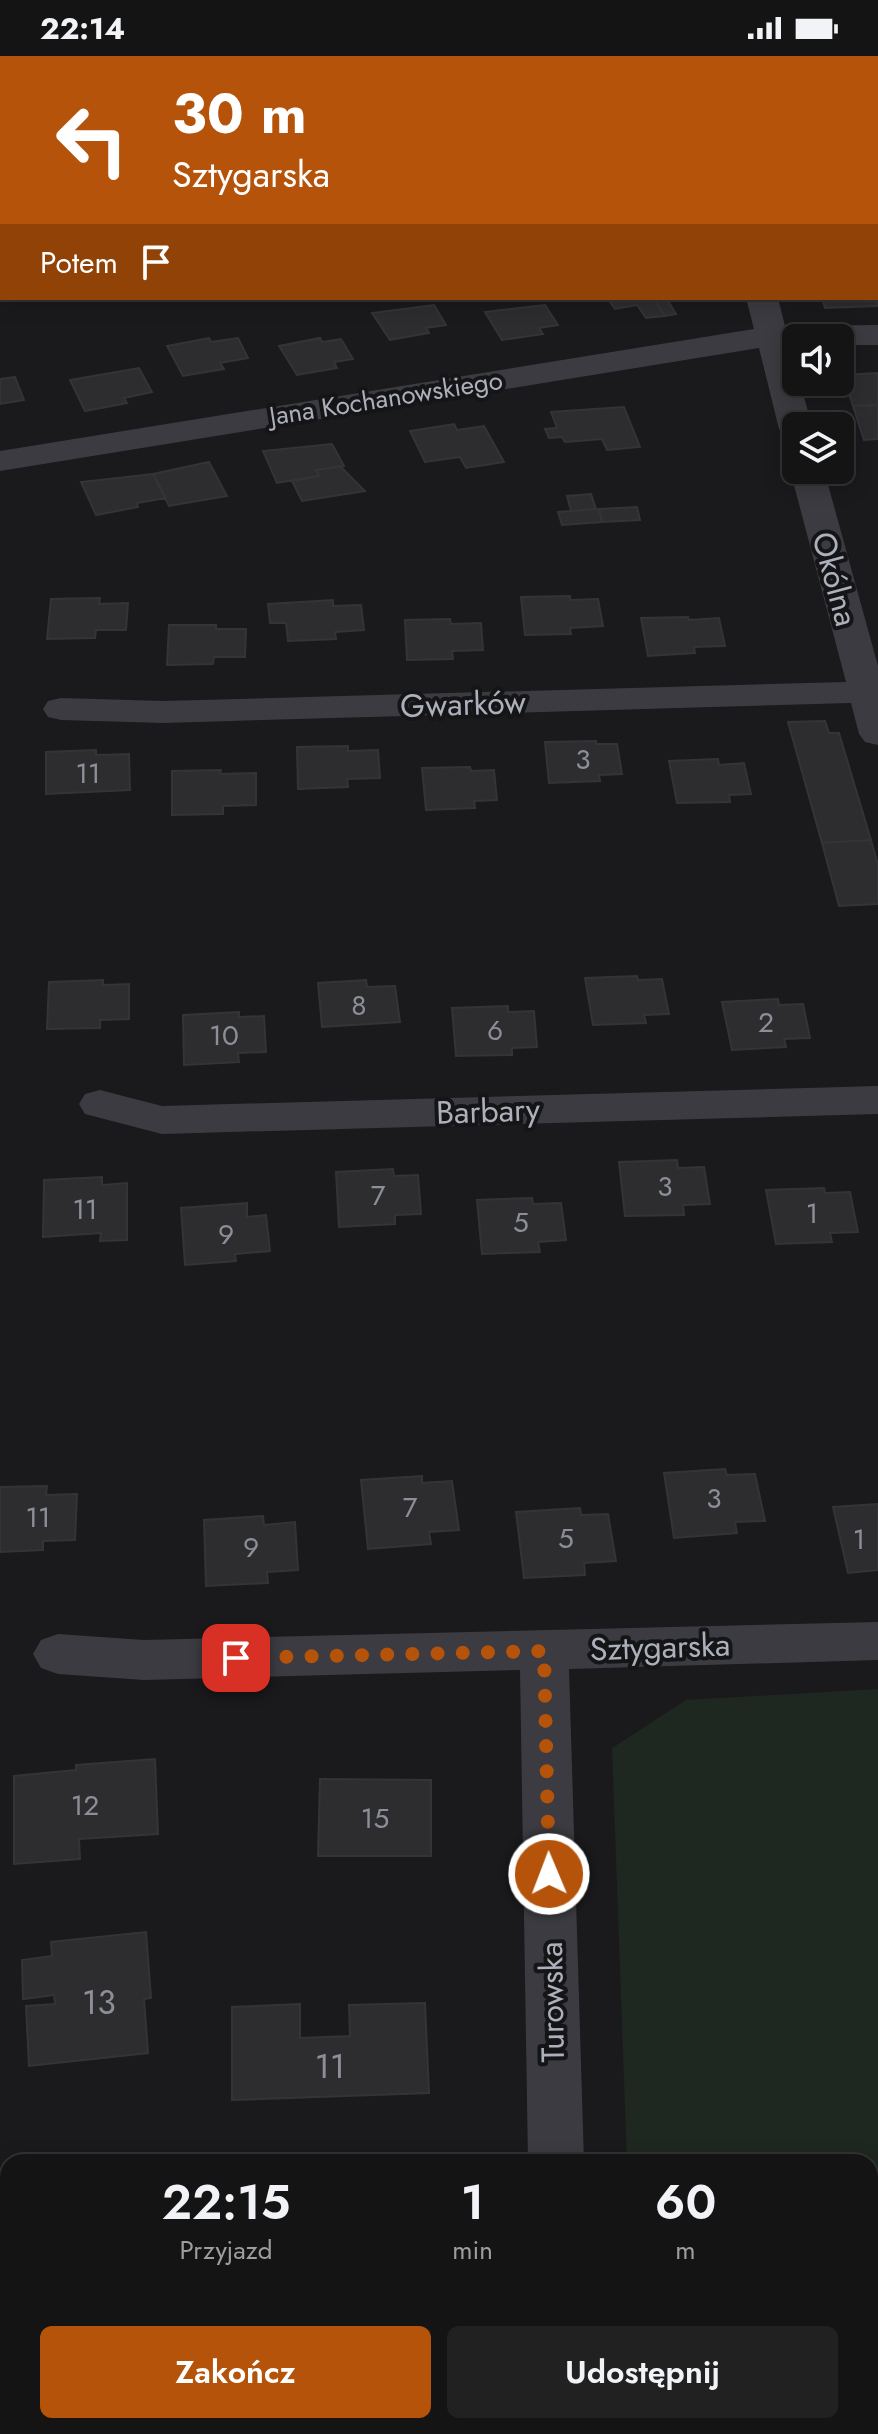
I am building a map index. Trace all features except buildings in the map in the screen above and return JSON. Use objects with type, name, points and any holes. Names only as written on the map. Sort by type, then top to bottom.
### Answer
[{"type":"street","points":[[762,300],[791,412]]},
{"type":"street","points":[[771,336],[878,335]]},
{"type":"street","name":"Jana Kochanowskiego","points":[[0,461],[771,336]]},
{"type":"street","name":"Okólna","points":[[811,484],[878,734]]},
{"type":"street","name":"Gwarków","points":[[61,709],[163,712],[865,692]]},
{"type":"street","name":"Barbary","points":[[100,1104],[162,1120],[878,1100]]},
{"type":"street","name":"Sztygarska","points":[[58,1654],[144,1660],[878,1641]]},
{"type":"street","name":"Turowska","points":[[544,1651],[556,2154]]},
{"type":"shaded area","points":[[878,1689],[878,2154],[627,2154],[612,1748],[686,1700]]},
{"type":"route","points":[[236,1658],[544,1651],[549,1874]]}]
